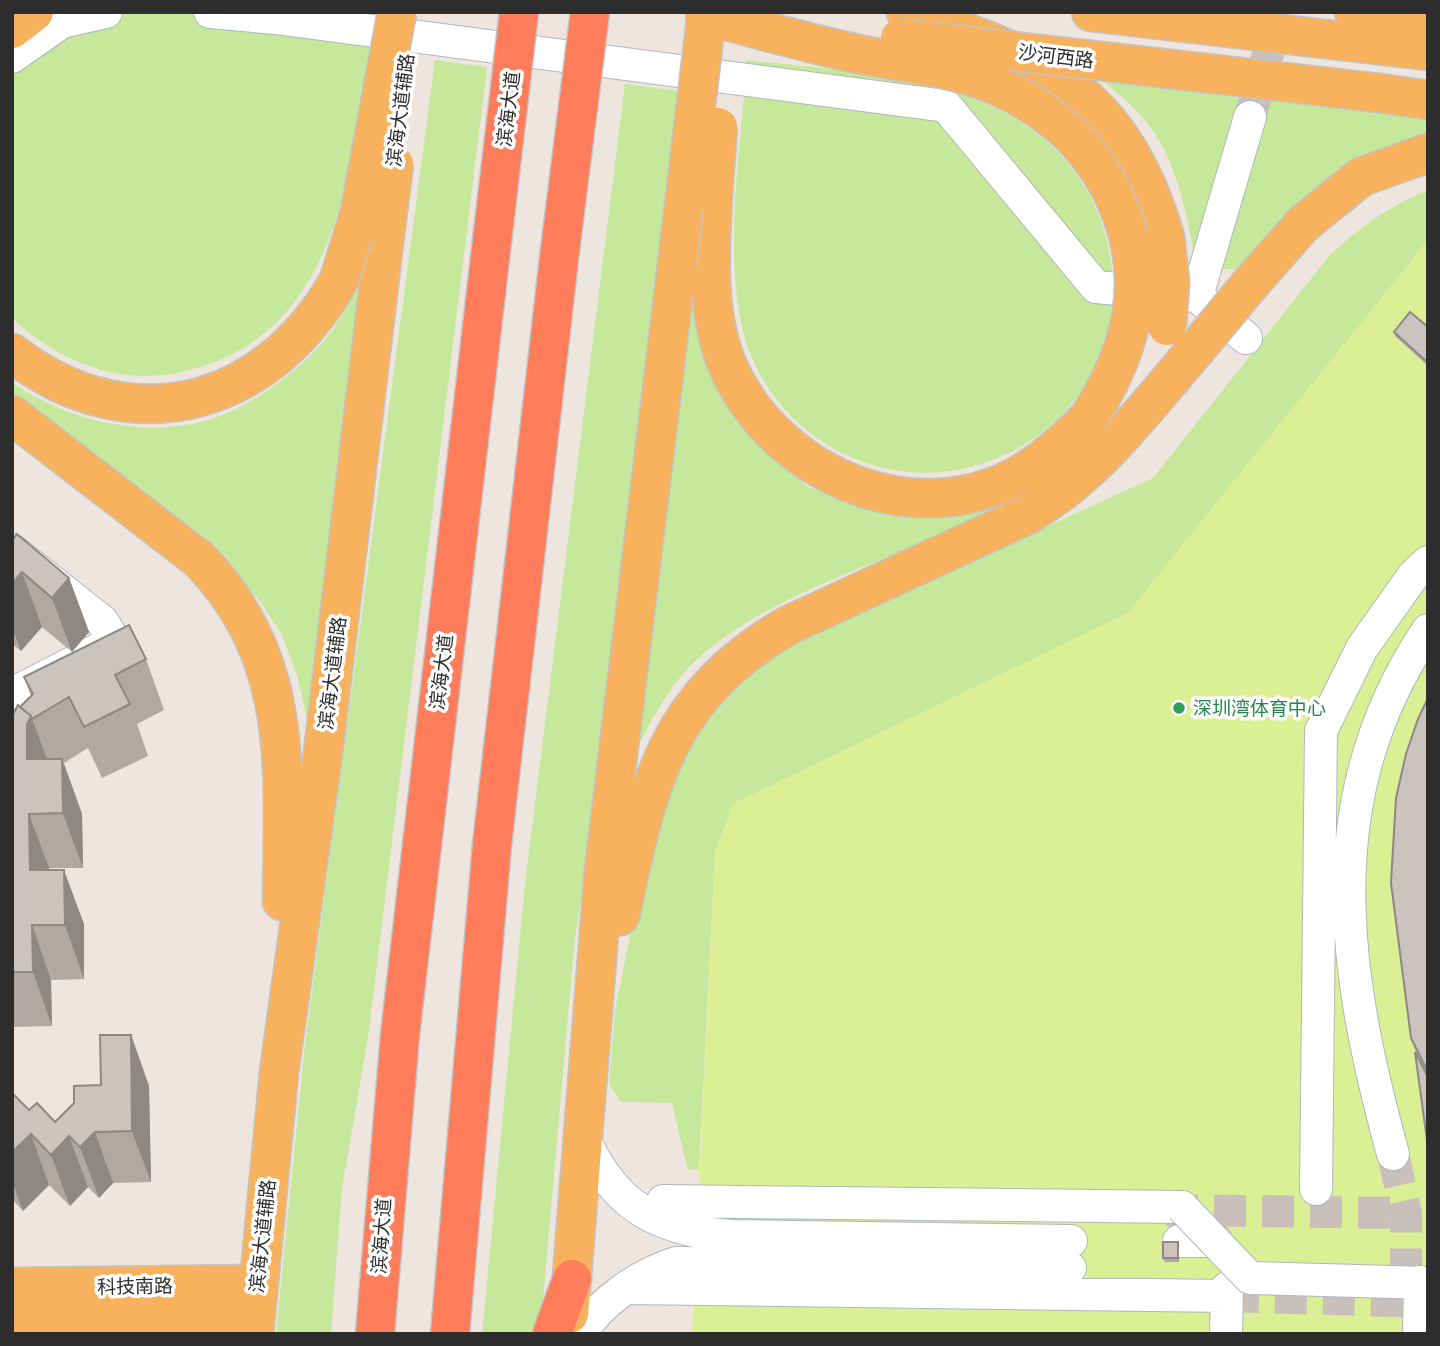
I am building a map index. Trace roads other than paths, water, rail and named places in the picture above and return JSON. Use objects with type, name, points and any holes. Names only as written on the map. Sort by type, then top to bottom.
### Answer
[{"type":"highway","name":"滨海大道","points":[[374,1334],[387,1152],[519,12]]},
{"type":"highway","points":[[450,1334],[492,845],[590,12]]},
{"type":"highway","points":[[351,1334],[387,1152]]},
{"type":"highway","points":[[552,1334],[572,1279]]},
{"type":"main road","points":[[12,29],[34,12]]},
{"type":"main road","points":[[12,353],[34,370],[67,387],[107,399],[172,402],[208,394],[242,381],[276,359],[300,338],[322,311],[339,280],[363,200],[397,12]]},
{"type":"main road","name":"滨海大道辅路","points":[[255,1312],[279,1073],[324,747],[413,12]]},
{"type":"main road","points":[[906,12],[1006,47],[1051,70],[1081,92],[1103,113],[1131,150],[1152,192],[1165,237],[1170,282],[1167,326],[1146,393],[1126,429]]},
{"type":"main road","points":[[1091,12],[1428,51]]},
{"type":"main road","points":[[1354,12],[1428,21]]},
{"type":"main road","points":[[704,13],[842,50],[972,76],[1035,105],[1069,131],[1092,157],[1112,189],[1130,244],[1134,276],[1133,312],[1124,350],[1109,386],[1088,417],[1062,445],[1022,473],[989,486],[949,496],[916,497],[876,492],[837,479],[801,458],[772,433],[749,405],[730,371],[718,336],[710,246],[720,103],[704,13]]},
{"type":"main road","points":[[568,1334],[604,870],[677,265],[704,13]]},
{"type":"main road","name":"沙河西路","points":[[704,13],[1428,100]]},
{"type":"main road","points":[[583,1115],[646,799],[676,730],[703,692],[725,668],[755,645],[789,625],[1027,515],[1061,496],[1097,464],[1303,224],[1361,177],[1428,153]]},
{"type":"main road","points":[[12,415],[200,560],[227,588],[261,649],[275,700],[282,772],[279,1073]]},
{"type":"main road","name":"科技南路","points":[[12,1287],[255,1312]]},
{"type":"main road","name":"科技南路","points":[[12,1321],[255,1312]]},
{"type":"street","points":[[12,57],[62,22],[106,12]]},
{"type":"street","points":[[210,12],[289,19],[946,106],[1096,287],[1197,296],[1246,338]]},
{"type":"street","points":[[1197,296],[1250,117]]},
{"type":"street","points":[[12,550],[102,621],[110,634],[103,647],[12,694]]},
{"type":"street","points":[[1316,1189],[1321,731],[1362,648],[1413,576],[1428,562]]},
{"type":"street","points":[[1393,1154],[1358,1008],[1349,894],[1351,842],[1356,796],[1369,747],[1389,699],[1428,630]]},
{"type":"street","points":[[12,716],[135,655]]},
{"type":"street","points":[[580,1334],[597,1313],[627,1288],[657,1269],[692,1262],[1070,1254],[731,1236],[683,1229],[643,1212],[608,1183],[583,1115]]},
{"type":"street","points":[[663,1201],[1182,1207],[1250,1278],[1424,1283],[1419,1334]]},
{"type":"street","points":[[1179,1241],[1216,1241]]},
{"type":"street","points":[[627,1288],[1227,1292],[1226,1334]]},
{"type":"tunnel","points":[[1250,117],[1280,12]]},
{"type":"tunnel","points":[[1393,1154],[1406,1213],[1406,1299]]},
{"type":"tunnel","points":[[1166,1210],[1406,1213]]},
{"type":"tunnel","points":[[1227,1296],[1428,1302]]},
{"type":"place","name":"深圳湾体育中心","points":[[1179,708]]}]
